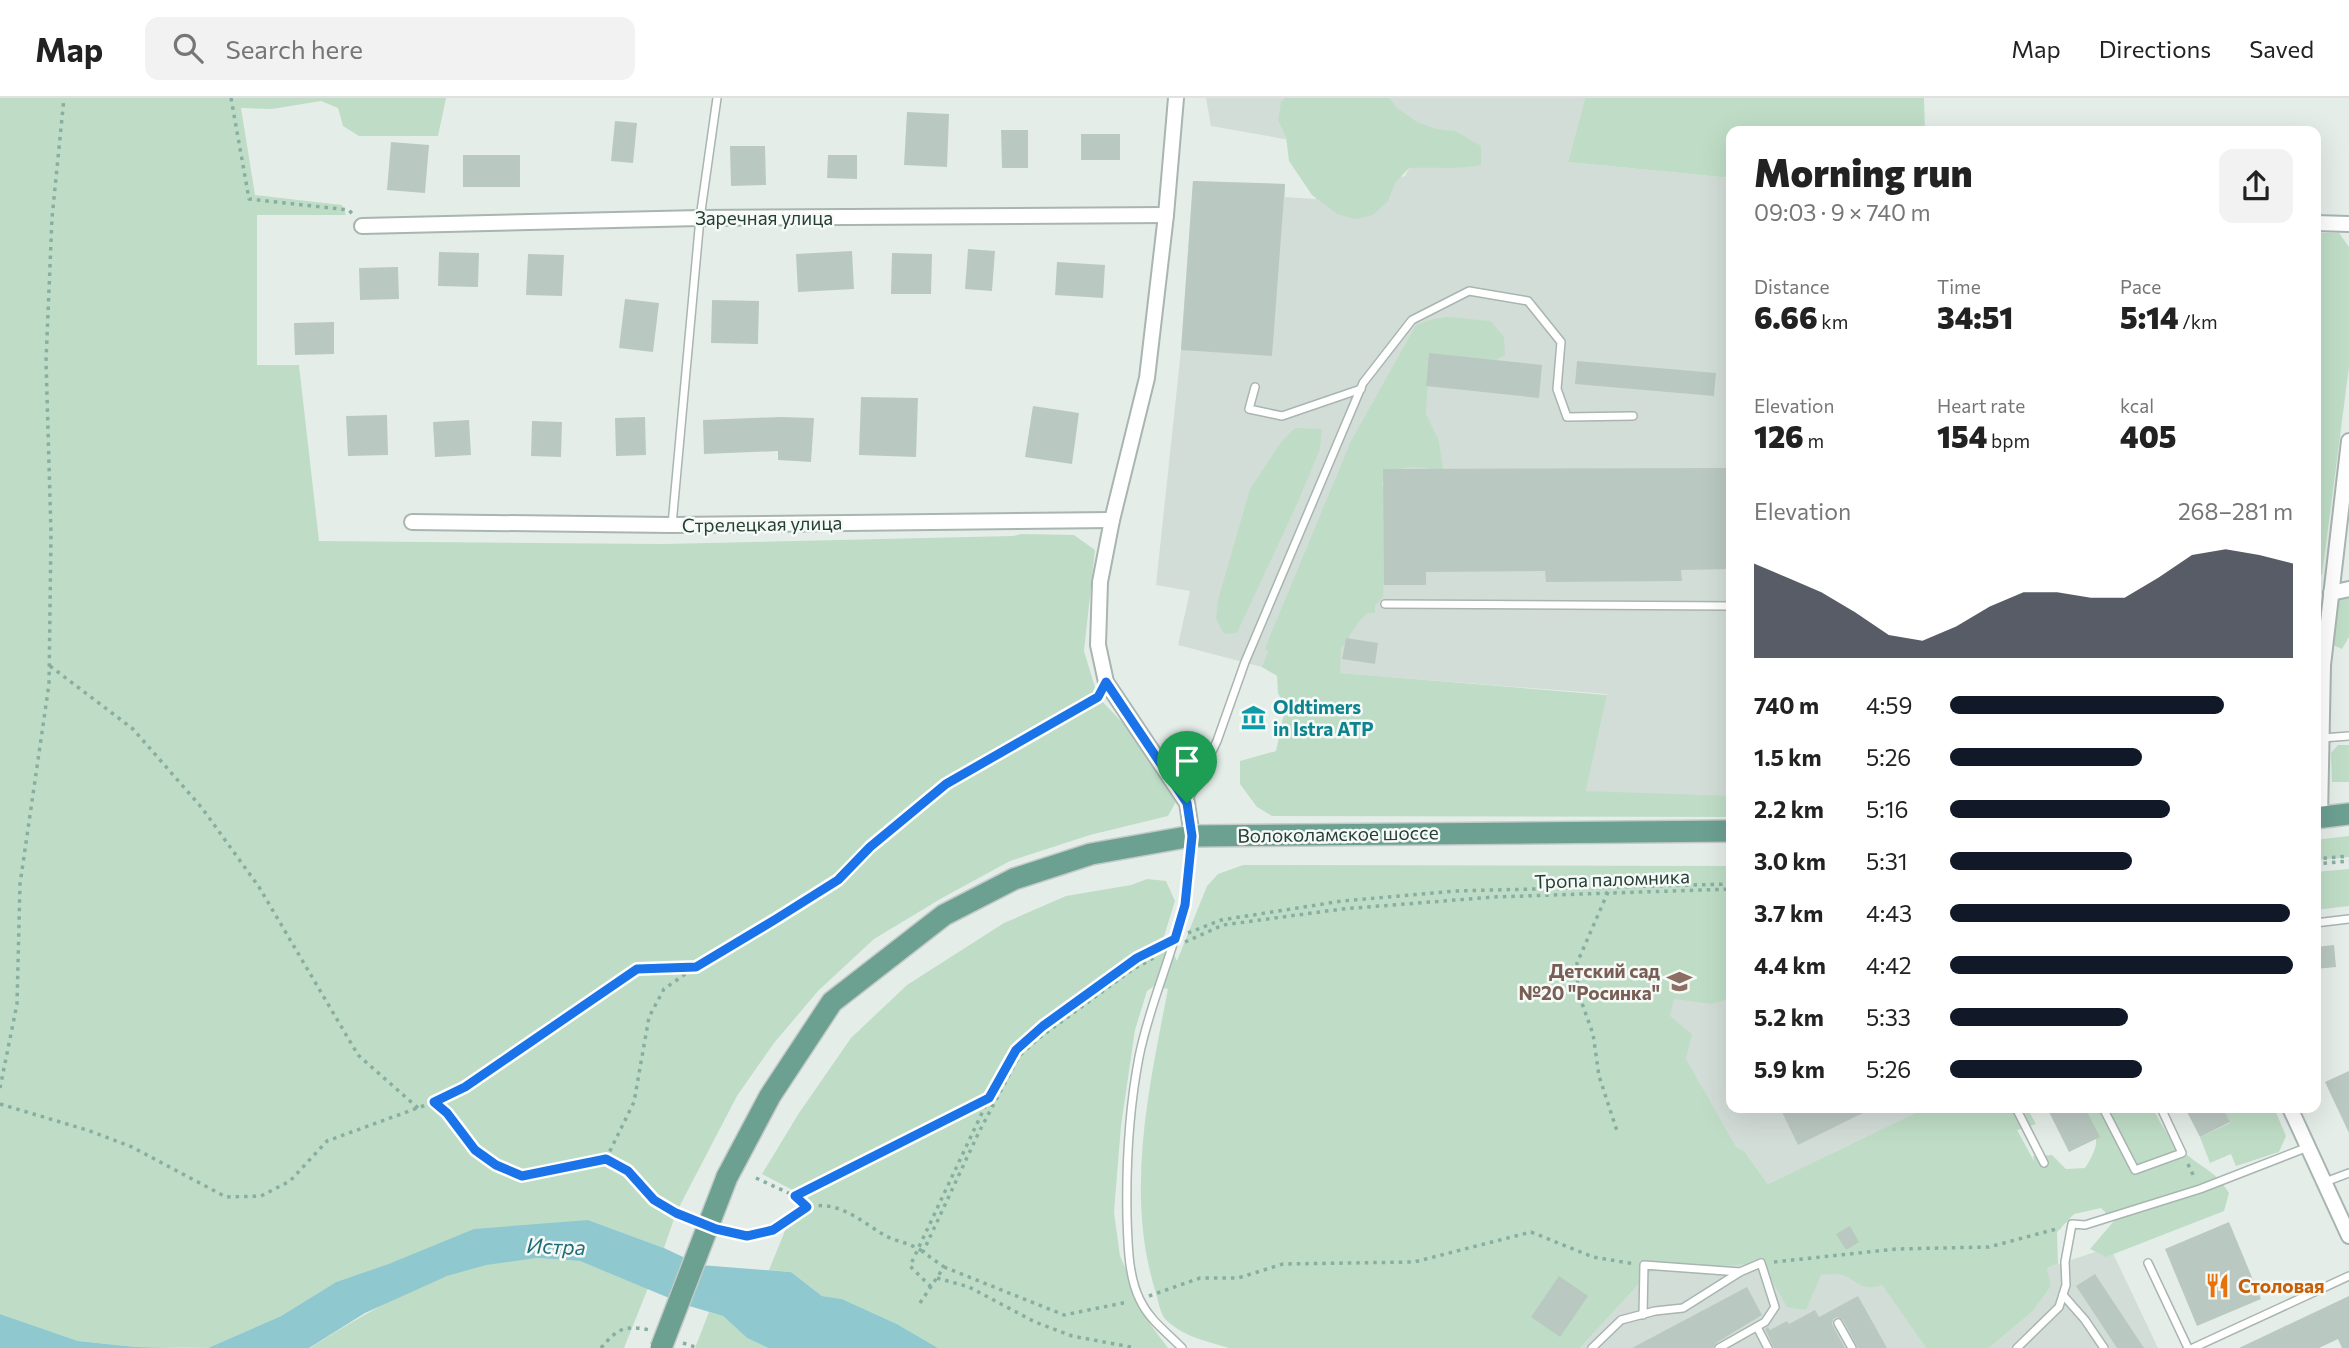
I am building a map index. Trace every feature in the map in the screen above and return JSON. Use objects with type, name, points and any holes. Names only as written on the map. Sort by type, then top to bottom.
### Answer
[{"type":"main road","points":[[2321,818],[2349,814]]},
{"type":"main road","name":"Волоколамское шоссе","points":[[661,1348],[727,1177],[770,1096],[832,1002],[944,915],[1014,879],[1091,854],[1192,836],[1726,831]]},
{"type":"street","points":[[1175,98],[1166,215],[1147,377],[1112,520],[1100,582],[1098,645],[1106,682],[1187,803],[1192,836]]},
{"type":"street","name":"Заречная улица","points":[[362,226],[699,218],[1166,215]]},
{"type":"street","points":[[2321,223],[2349,224]]},
{"type":"street","points":[[2321,649],[2331,593],[2349,441]]},
{"type":"street","name":"Стрелецкая улица","points":[[412,522],[672,525],[1112,520]]},
{"type":"street","points":[[2331,593],[2349,589]]},
{"type":"street","points":[[2321,712],[2321,758]]},
{"type":"street","points":[[2292,1113],[2349,1236]]},
{"type":"lane","points":[[672,525],[699,218],[717,98]]},
{"type":"lane","points":[[1187,803],[1217,741],[1245,662],[1361,389],[1412,320],[1469,291],[1528,301],[1561,342],[1557,389],[1566,417],[1633,416]]},
{"type":"lane","points":[[1255,387],[1249,409],[1282,416],[1361,389]]},
{"type":"lane","points":[[1385,604],[1726,606]]},
{"type":"lane","points":[[2322,738],[2349,736]]},
{"type":"lane","points":[[1182,1348],[1156,1324],[1139,1299],[1128,1254],[1126,1186],[1134,1086],[1155,993],[1185,905],[1192,836]]},
{"type":"lane","points":[[2321,922],[2349,919]]},
{"type":"lane","points":[[2019,1113],[2044,1163]]},
{"type":"lane","points":[[2106,1113],[2135,1170],[2182,1153],[2163,1113]]},
{"type":"lane","points":[[2017,1348],[2059,1307],[2066,1285],[2065,1262],[2072,1224],[2085,1225],[2200,1189],[2308,1147]]},
{"type":"lane","points":[[2324,1182],[2349,1173]]},
{"type":"lane","points":[[2148,1262],[2188,1348]]},
{"type":"lane","points":[[1592,1348],[1621,1320],[1683,1308],[1740,1272],[1761,1263],[1775,1307],[1765,1322],[1719,1348]]},
{"type":"lane","points":[[1643,1315],[1644,1265],[1740,1272]]},
{"type":"lane","points":[[2193,1348],[2349,1276]]},
{"type":"lane","points":[[2063,1295],[2085,1320],[2104,1348]]},
{"type":"lane","points":[[1838,1323],[1852,1348]]},
{"type":"lane","points":[[1757,1327],[1768,1348]]},
{"type":"path","points":[[0,1088],[17,1004],[20,884],[49,684],[51,533],[46,361],[52,218],[64,98]]},
{"type":"path","points":[[231,98],[249,199],[349,210],[362,226]]},
{"type":"path","points":[[49,665],[134,729],[202,808],[259,887],[358,1055],[418,1108]]},
{"type":"path","points":[[606,1159],[634,1102],[649,1017],[664,989],[838,880],[870,847],[946,784],[1098,697],[1106,682]]},
{"type":"path","points":[[2321,861],[2349,859]]},
{"type":"path","points":[[931,1287],[910,1266],[989,1098],[1016,1050],[1043,1026],[1137,958],[1221,920],[1342,901],[1455,891],[1726,884]]},
{"type":"path","name":"Тропа паломника","points":[[1494,897],[1726,889]]},
{"type":"path","points":[[1608,892],[1577,963],[1578,992],[1593,1034],[1599,1076],[1617,1131]]},
{"type":"path","points":[[0,1104],[87,1130],[132,1147],[226,1197],[261,1196],[290,1181],[327,1141],[434,1102],[465,1087],[637,969],[696,967]]},
{"type":"path","points":[[795,1196],[999,1093]]},
{"type":"path","points":[[434,1102],[447,1113],[475,1150],[496,1165],[522,1176],[606,1159],[628,1171],[654,1200],[696,1221]]},
{"type":"path","points":[[2182,1153],[2200,1189]]},
{"type":"path","points":[[756,1178],[795,1196],[807,1207]]},
{"type":"path","points":[[716,1229],[747,1236],[773,1230],[807,1207],[828,1206],[850,1213],[885,1236],[923,1252]]},
{"type":"path","points":[[1761,1263],[1896,1249],[1989,1247],[2072,1224]]},
{"type":"path","points":[[944,1267],[1064,1315],[1139,1299],[1200,1278],[1238,1278],[1283,1264],[1414,1262],[1531,1232],[1593,1257],[1644,1265]]},
{"type":"path","points":[[920,1303],[937,1278],[969,1287],[1028,1319],[1072,1336],[1136,1348]]},
{"type":"shaded area","points":[[1206,98],[1585,98],[1568,162],[1726,178],[1726,800],[1584,800],[1607,694],[1262,667],[1178,645],[1190,591],[1156,585],[1181,350],[1193,181],[1285,184],[1285,197],[1314,199],[1405,176],[1416,155],[1341,149],[1211,126]]},
{"type":"shaded area","name":"Детский сад №20 \"Росинка\"","points":[[1726,909],[1726,1113],[1917,1113],[1768,1184],[1744,1151],[1683,1124],[1648,1042]]},
{"type":"shaded area","points":[[2110,1247],[2158,1348],[1989,1348],[2032,1312],[2050,1286],[2047,1268]]},
{"type":"shaded area","points":[[1769,1262],[1874,1273],[1926,1348],[1580,1348],[1650,1272]]},
{"type":"green space","points":[[0,98],[446,98],[438,136],[359,136],[343,126],[338,108],[321,101],[272,109],[241,108],[255,195],[342,205],[346,215],[257,215],[257,365],[299,365],[319,541],[664,544],[1022,534],[1074,535],[1095,550],[1084,651],[1098,697],[1168,770],[1181,793],[1168,816],[1090,835],[1010,861],[874,939],[818,991],[774,1043],[737,1096],[676,1213],[664,1248],[588,1220],[391,1263],[336,1282],[281,1316],[208,1348],[136,1347],[78,1341],[0,1314]]},
{"type":"green space","points":[[1285,98],[1389,98],[1397,108],[1417,122],[1436,129],[1455,131],[1481,146],[1481,165],[1409,168],[1395,183],[1388,201],[1373,215],[1355,219],[1337,214],[1312,195],[1289,161],[1286,137],[1278,120],[1281,102]]},
{"type":"green space","points":[[1585,98],[1924,98],[1925,126],[1726,126],[1726,178],[1568,162]]},
{"type":"green space","points":[[2321,233],[2339,233],[2349,247],[2349,367],[2322,575]]},
{"type":"green space","points":[[1448,317],[1491,321],[1504,337],[1505,355],[1496,360],[1429,354],[1426,414],[1439,441],[1443,469],[1402,468],[1382,483],[1388,501],[1383,597],[1375,606],[1375,613],[1367,613],[1341,649],[1340,673],[1607,695],[1586,791],[1726,796],[1726,817],[1272,816],[1257,807],[1240,784],[1240,761],[1276,751],[1285,708],[1278,693],[1277,676],[1262,667],[1268,652],[1265,648],[1351,441],[1416,325]]},
{"type":"green space","points":[[1295,428],[1322,429],[1320,449],[1237,633],[1224,634],[1216,619],[1218,600],[1250,489],[1281,442]]},
{"type":"green space","points":[[2349,596],[2349,637],[2342,649],[2333,645],[2339,597]]},
{"type":"green space","points":[[2338,745],[2349,745],[2349,782],[2332,782],[2331,753]]},
{"type":"green space","points":[[2349,836],[2349,857],[2321,859],[2321,839]]},
{"type":"green space","points":[[1243,865],[1726,866],[1726,1000],[1711,1004],[1674,999],[1670,1016],[1692,1034],[1686,1059],[1736,1147],[1744,1151],[1768,1184],[1916,1113],[2030,1113],[2036,1124],[2017,1130],[2034,1161],[2033,1156],[2052,1155],[2066,1169],[2085,1168],[2094,1151],[2095,1132],[2086,1113],[2156,1113],[2175,1143],[2224,1185],[2229,1193],[2224,1211],[2106,1257],[2090,1249],[2114,1221],[2101,1208],[2074,1214],[2057,1232],[2058,1264],[2047,1268],[2051,1286],[2032,1312],[1989,1348],[1926,1348],[1882,1285],[1863,1286],[1839,1274],[1821,1275],[1806,1310],[1787,1307],[1762,1263],[1650,1272],[1580,1348],[1229,1348],[1188,1334],[1166,1320],[1159,1306],[1146,1253],[1141,1178],[1143,1140],[1168,989],[1154,986],[1147,991],[1135,1030],[1121,1126],[1114,1212],[1120,1256],[1150,1324],[1168,1348],[938,1348],[897,1324],[842,1299],[822,1296],[791,1272],[769,1270],[800,1194],[762,1174],[799,1113],[851,1038],[907,985],[1004,923],[1066,896],[1131,885],[1147,879],[1166,881],[1175,901],[1161,946],[1171,948],[1177,961],[1207,886],[1218,874]]},
{"type":"green space","points":[[2349,869],[2349,906],[2321,909],[2321,871]]},
{"type":"green space","points":[[2225,1113],[2276,1113],[2286,1136],[2279,1152],[2236,1166],[2231,1154],[2210,1163],[2200,1137],[2230,1123]]},
{"type":"green space","points":[[537,1258],[580,1261],[648,1288],[624,1348],[310,1348],[372,1311],[437,1280],[483,1265]]},
{"type":"green space","points":[[709,1312],[723,1316],[747,1338],[768,1348],[695,1348]]},
{"type":"water","name":"Истра","points":[[588,1220],[664,1248],[700,1265],[791,1272],[822,1296],[842,1299],[897,1324],[938,1348],[768,1348],[747,1338],[723,1316],[686,1305],[580,1261],[537,1258],[486,1265],[447,1276],[365,1313],[309,1348],[208,1348],[281,1316],[336,1282],[474,1229]]},
{"type":"water","points":[[0,1314],[78,1341],[182,1348],[0,1348]]},
{"type":"building","points":[[907,112],[949,114],[947,167],[904,165]]},
{"type":"building","points":[[615,121],[637,123],[633,163],[611,161]]},
{"type":"building","points":[[1001,130],[1028,130],[1028,168],[1002,168]]},
{"type":"building","points":[[1081,134],[1120,134],[1120,160],[1081,160]]},
{"type":"building","points":[[391,142],[429,145],[425,193],[387,190]]},
{"type":"building","points":[[730,146],[765,146],[766,185],[731,186]]},
{"type":"building","points":[[463,155],[520,155],[520,187],[463,187]]},
{"type":"building","points":[[828,155],[857,155],[857,179],[827,178]]},
{"type":"building","points":[[1193,181],[1285,184],[1272,356],[1181,350]]},
{"type":"building","points":[[968,249],[995,251],[992,291],[965,289]]},
{"type":"building","points":[[852,251],[854,289],[798,292],[796,254]]},
{"type":"building","points":[[439,252],[479,253],[478,287],[438,286]]},
{"type":"building","points":[[892,253],[932,254],[931,294],[891,294]]},
{"type":"building","points":[[528,254],[564,255],[562,296],[526,295]]},
{"type":"building","points":[[1057,262],[1105,265],[1103,298],[1055,295]]},
{"type":"building","points":[[398,267],[399,299],[360,300],[359,268]]},
{"type":"building","points":[[625,299],[659,303],[653,352],[619,348]]},
{"type":"building","points":[[712,300],[759,301],[758,344],[711,343]]},
{"type":"building","points":[[334,322],[334,354],[295,355],[294,323]]},
{"type":"building","points":[[1429,353],[1542,365],[1539,398],[1426,386]]},
{"type":"building","points":[[1577,361],[1716,373],[1714,396],[1575,384]]},
{"type":"building","points":[[861,397],[918,398],[916,457],[859,455]]},
{"type":"building","points":[[1033,406],[1079,413],[1072,464],[1025,457]]},
{"type":"building","points":[[387,415],[388,455],[348,456],[346,416]]},
{"type":"building","points":[[645,417],[646,455],[616,456],[615,418]]},
{"type":"building","points":[[814,418],[811,462],[778,460],[778,451],[704,454],[703,420]]},
{"type":"building","points":[[469,420],[471,455],[435,457],[433,422]]},
{"type":"building","points":[[532,421],[562,422],[561,457],[531,456]]},
{"type":"building","points":[[1726,468],[1726,569],[1681,570],[1682,581],[1546,582],[1545,571],[1426,572],[1426,585],[1384,585],[1383,469]]},
{"type":"building","points":[[1346,638],[1378,643],[1375,664],[1342,659]]},
{"type":"building","points":[[2334,945],[2336,967],[2321,968],[2321,946]]},
{"type":"building","points":[[2349,1071],[2349,1133],[2325,1082]]},
{"type":"building","points":[[1782,1113],[1863,1113],[1798,1145]]},
{"type":"building","points":[[2050,1113],[2088,1113],[2100,1137],[2069,1152]]},
{"type":"building","points":[[2188,1113],[2226,1113],[2230,1122],[2200,1137]]},
{"type":"building","name":"Столовая","points":[[2229,1222],[2261,1299],[2197,1326],[2165,1249]]},
{"type":"building","points":[[1850,1226],[1859,1242],[1846,1250],[1836,1234]]},
{"type":"building","points":[[2095,1274],[2144,1348],[2117,1348],[2076,1286]]},
{"type":"building","points":[[1559,1276],[1588,1296],[1560,1337],[1531,1317]]},
{"type":"building","points":[[1747,1287],[1762,1315],[1716,1343],[1713,1348],[1632,1348]]},
{"type":"building","points":[[1858,1296],[1887,1348],[1858,1348],[1843,1320],[1837,1317],[1832,1324],[1845,1348],[1774,1348],[1765,1329],[1768,1327],[1770,1330],[1787,1321],[1789,1324],[1815,1310],[1819,1317]]},
{"type":"building","points":[[2349,1296],[2349,1348],[2342,1348],[2338,1339],[2319,1348],[2239,1348]]},
{"type":"place","name":"Oldtimers in Istra ATP","points":[[1253,718]]},
{"type":"place","name":"Детский сад №20 \"Росинка\"","points":[[1680,982]]},
{"type":"place","name":"Столовая","points":[[2218,1286]]},
{"type":"route","points":[[1106,682],[1187,803],[1192,836],[1185,905],[1175,939],[1137,958],[1043,1026],[1016,1050],[989,1098],[795,1196],[807,1207],[773,1230],[747,1236],[716,1229],[676,1213],[654,1200],[628,1171],[606,1159],[522,1176],[496,1165],[475,1150],[447,1113],[434,1102],[465,1087],[637,969],[696,967],[776,919],[838,880],[870,847],[946,784],[1098,697],[1106,682]]}]
